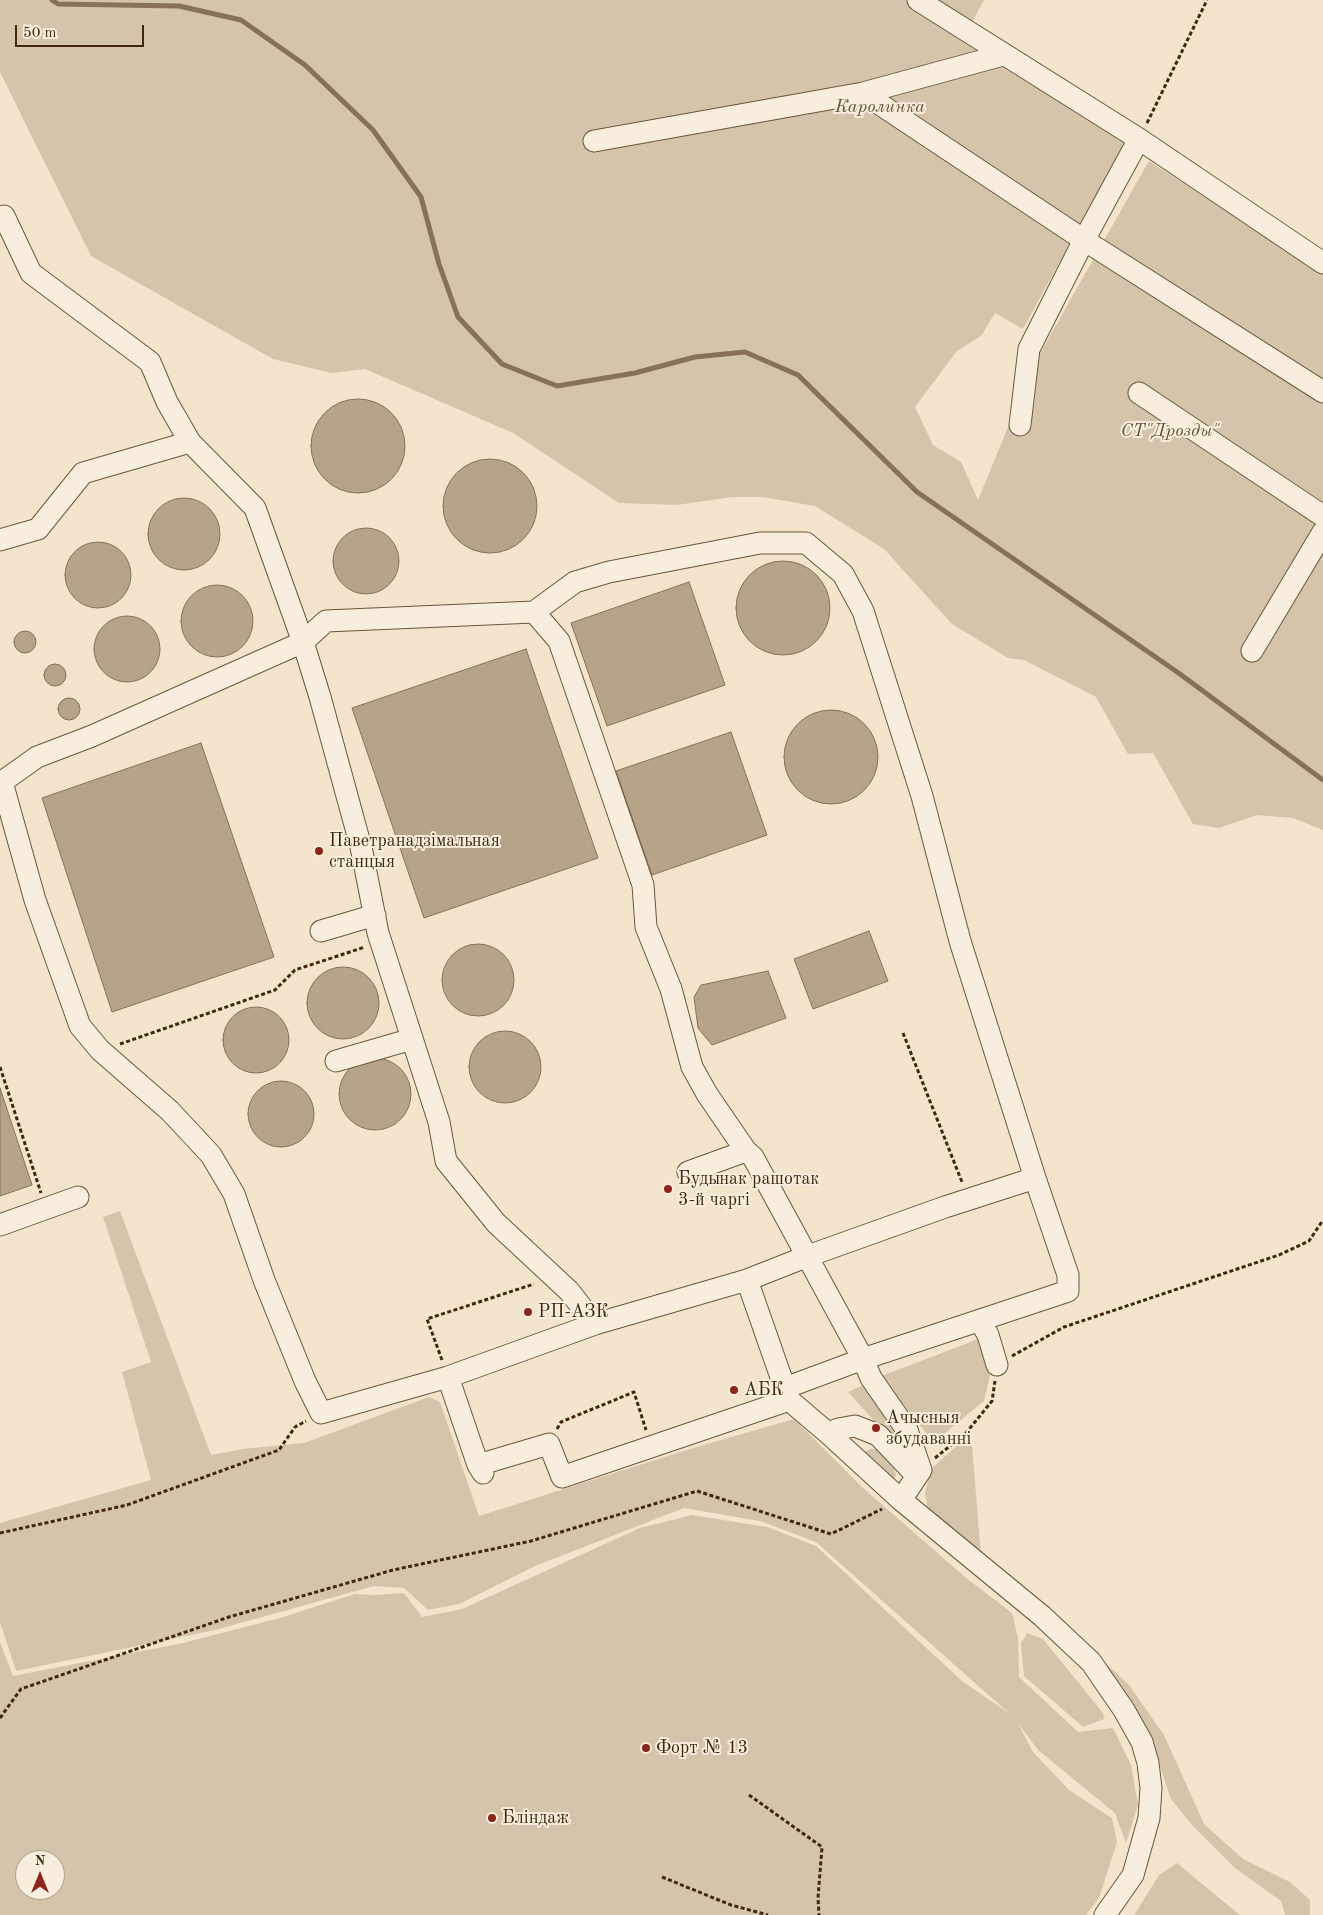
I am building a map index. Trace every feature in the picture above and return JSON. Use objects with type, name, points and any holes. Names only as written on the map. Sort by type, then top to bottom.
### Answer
[{"type":"street","points":[[918,0],[1139,139],[1323,263]]},
{"type":"street","points":[[594,141],[863,93],[1003,55]]},
{"type":"street","points":[[863,93],[1084,240],[1323,392]]},
{"type":"street","points":[[1020,425],[1028,349],[1139,139]]},
{"type":"street","points":[[4,216],[31,274],[150,362],[167,402],[190,442],[255,508],[303,642],[361,847],[381,941],[439,1122],[446,1161],[496,1223],[569,1291],[595,1324]]},
{"type":"street","points":[[1139,393],[1323,516]]},
{"type":"street","points":[[0,540],[38,529],[83,473],[190,442]]},
{"type":"street","points":[[1252,651],[1323,532]]},
{"type":"street","points":[[448,1377],[480,1469],[549,1444],[562,1476],[792,1399],[863,1359],[1068,1290],[1068,1275],[1035,1178],[960,940],[916,777],[863,611],[843,574],[806,543],[760,543],[609,572],[575,582],[534,612],[326,621],[303,642],[92,736],[37,757],[1,779],[35,900],[80,1026],[100,1050],[170,1111],[211,1155],[234,1194],[268,1289],[305,1381],[321,1413],[448,1377],[595,1324],[747,1280],[808,1256],[968,1199],[1035,1178]]},
{"type":"street","points":[[534,612],[558,641],[642,885],[646,927],[671,989],[692,1066],[707,1094],[746,1151],[753,1157],[863,1359],[871,1378],[908,1430],[919,1473],[901,1500]]},
{"type":"street","points":[[321,930],[375,915]]},
{"type":"street","points":[[336,1060],[412,1039]]},
{"type":"street","points":[[688,1172],[746,1151]]},
{"type":"street","points":[[0,1225],[78,1197]]},
{"type":"street","points":[[747,1280],[792,1399],[901,1500],[1042,1616],[1091,1662],[1124,1710],[1142,1742],[1149,1771],[1151,1788],[1149,1818],[1132,1875],[1105,1915]]},
{"type":"street","points":[[980,1321],[988,1335],[997,1365]]},
{"type":"street","points":[[829,1434],[838,1429],[855,1426],[878,1435],[919,1473]]},
{"type":"path","points":[[1139,139],[1208,0]]},
{"type":"path","points":[[100,1050],[275,990],[295,970],[381,941]]},
{"type":"path","points":[[903,1032],[968,1199]]},
{"type":"path","points":[[0,1067],[46,1208]]},
{"type":"path","points":[[919,1473],[966,1433],[992,1401],[997,1365],[1064,1327],[1279,1255],[1309,1241],[1323,1220]]},
{"type":"path","points":[[448,1377],[427,1318],[554,1278]]},
{"type":"path","points":[[549,1444],[561,1422],[634,1392],[651,1447]]},
{"type":"path","points":[[0,1532],[127,1505],[279,1450],[295,1427],[321,1413]]},
{"type":"path","points":[[0,1718],[21,1688],[229,1617],[393,1570],[531,1540],[697,1491],[831,1534],[901,1500]]},
{"type":"path","points":[[749,1795],[822,1847],[818,1898],[819,1915]]},
{"type":"path","points":[[662,1876],[731,1905],[768,1915]]},
{"type":"green space","points":[[0,0],[984,0],[963,39],[1125,142],[1023,329],[995,313],[981,336],[957,351],[915,407],[933,445],[961,462],[978,500],[1034,364],[1149,161],[1323,274],[1323,830],[1293,818],[1257,815],[1219,828],[1193,824],[1153,753],[1128,754],[1096,697],[1024,660],[1008,658],[952,624],[884,549],[815,506],[763,497],[732,497],[677,505],[619,503],[513,433],[365,369],[331,373],[273,359],[91,256],[0,72]]},
{"type":"green space","points":[[120,1211],[211,1455],[243,1449],[304,1443],[429,1397],[440,1402],[479,1516],[693,1448],[794,1419],[862,1487],[965,1577],[1012,1613],[1018,1638],[1019,1677],[1078,1732],[1113,1728],[1131,1765],[1138,1805],[1126,1843],[1115,1813],[1038,1750],[1018,1723],[1033,1752],[1069,1790],[1112,1818],[1117,1842],[1099,1898],[1086,1915],[0,1915],[0,1642],[13,1676],[183,1643],[280,1618],[355,1594],[404,1593],[422,1617],[462,1609],[640,1528],[692,1515],[767,1527],[816,1546],[962,1681],[1010,1714],[816,1542],[760,1521],[684,1508],[535,1566],[459,1604],[428,1610],[404,1588],[374,1586],[215,1630],[16,1671],[0,1622],[0,1523],[151,1480],[122,1372],[151,1362],[103,1217]]},
{"type":"green space","points":[[981,1338],[985,1345],[990,1376],[984,1401],[934,1442],[879,1377]]},
{"type":"green space","points":[[866,1384],[903,1433],[910,1461],[848,1392]]},
{"type":"green space","points":[[971,1433],[981,1556],[928,1511],[925,1493],[931,1469]]},
{"type":"green space","points":[[870,1449],[877,1449],[893,1466],[896,1475],[894,1479],[867,1457],[865,1452]]},
{"type":"green space","points":[[1027,1633],[1043,1639],[1103,1713],[1104,1719],[1083,1727],[1024,1676],[1021,1643]]},
{"type":"green space","points":[[1073,1633],[1129,1685],[1164,1735],[1204,1824],[1243,1859],[1290,1882],[1310,1900],[1310,1915],[1285,1915],[1281,1901],[1235,1868],[1192,1825],[1171,1799],[1148,1730],[1104,1667]]},
{"type":"green space","points":[[1177,1863],[1240,1915],[1134,1915],[1159,1875]]},
{"type":"shaded area","points":[[358,399],[376,403],[391,413],[401,428],[405,446],[401,464],[391,479],[376,489],[358,493],[340,489],[325,479],[315,464],[311,446],[315,428],[325,413],[340,403]]},
{"type":"shaded area","points":[[490,459],[508,463],[523,473],[533,488],[537,506],[533,524],[523,539],[508,549],[490,553],[472,549],[457,539],[447,524],[443,506],[447,488],[457,473],[472,463]]},
{"type":"shaded area","points":[[184,498],[204,504],[214,514],[220,534],[214,554],[204,564],[184,570],[164,564],[154,554],[148,534],[154,514],[164,504]]},
{"type":"shaded area","points":[[359,528],[373,528],[385,533],[394,542],[399,554],[397,574],[390,585],[373,594],[359,594],[347,589],[338,580],[333,568],[333,554],[338,542],[347,533]]},
{"type":"shaded area","points":[[104,542],[122,551],[129,562],[131,575],[129,588],[122,599],[111,606],[92,608],[74,599],[67,588],[65,569],[74,551],[85,544]]},
{"type":"shaded area","points":[[783,561],[801,565],[816,575],[826,590],[830,608],[826,626],[816,641],[801,651],[783,655],[765,651],[750,641],[740,626],[736,608],[740,590],[750,575],[765,565]]},
{"type":"shaded area","points":[[689,582],[725,685],[607,726],[571,623]]},
{"type":"shaded area","points":[[217,585],[237,591],[247,601],[253,621],[247,641],[237,651],[217,657],[197,651],[187,641],[181,621],[187,601],[197,591]]},
{"type":"shaded area","points":[[120,616],[134,616],[146,621],[155,630],[160,642],[158,662],[151,673],[134,682],[120,682],[108,677],[99,668],[94,656],[94,642],[99,630],[108,621]]},
{"type":"shaded area","points":[[25,631],[33,634],[36,642],[33,650],[25,653],[17,650],[14,642],[17,634]]},
{"type":"shaded area","points":[[526,649],[598,858],[424,918],[352,708]]},
{"type":"shaded area","points":[[55,664],[63,667],[66,675],[63,683],[55,686],[47,683],[44,675],[47,667]]},
{"type":"shaded area","points":[[69,698],[77,701],[80,709],[77,717],[69,720],[61,717],[58,709],[61,701]]},
{"type":"shaded area","points":[[831,710],[849,714],[864,724],[874,739],[878,757],[874,775],[864,790],[849,800],[831,804],[813,800],[798,790],[788,775],[784,757],[788,739],[798,724],[813,714]]},
{"type":"shaded area","points":[[731,732],[767,835],[652,875],[616,771]]},
{"type":"shaded area","points":[[201,743],[274,957],[112,1012],[42,798]]},
{"type":"shaded area","points":[[869,931],[888,981],[813,1009],[794,959]]},
{"type":"shaded area","points":[[478,944],[498,950],[508,960],[514,980],[508,1000],[498,1010],[478,1016],[458,1010],[448,1000],[442,980],[448,960],[458,950]]},
{"type":"shaded area","points":[[343,967],[357,970],[369,977],[376,989],[379,1003],[376,1017],[369,1029],[357,1036],[343,1039],[329,1036],[317,1029],[310,1017],[307,1003],[310,989],[317,977],[329,970]]},
{"type":"shaded area","points":[[768,971],[786,1018],[712,1045],[698,1028],[694,997],[701,985]]},
{"type":"shaded area","points":[[249,1007],[263,1007],[275,1012],[284,1021],[289,1033],[287,1053],[280,1064],[263,1073],[249,1073],[237,1068],[228,1059],[223,1047],[223,1033],[228,1021],[237,1012]]},
{"type":"shaded area","points":[[505,1031],[525,1037],[535,1047],[541,1067],[535,1087],[525,1097],[505,1103],[485,1097],[475,1087],[469,1067],[475,1047],[485,1037]]},
{"type":"shaded area","points":[[375,1058],[395,1064],[405,1074],[411,1094],[405,1114],[395,1124],[375,1130],[355,1124],[345,1114],[339,1094],[345,1074],[355,1064]]},
{"type":"shaded area","points":[[274,1081],[288,1081],[300,1086],[309,1095],[314,1107],[312,1127],[305,1138],[288,1147],[274,1147],[262,1142],[253,1133],[248,1121],[248,1107],[253,1095],[262,1086]]},
{"type":"shaded area","points":[[0,1088],[32,1185],[0,1196]]},
{"type":"waterway","points":[[52,0],[58,4],[179,6],[241,20],[305,65],[373,130],[421,197],[439,264],[458,317],[502,364],[557,386],[635,373],[695,357],[745,352],[798,375],[917,492],[1180,674],[1323,780]]},
{"type":"place","name":"Паветранадзімальная станцыя","points":[[319,851]]},
{"type":"place","name":"Будынак рашотак 3-й чаргі","points":[[668,1189]]},
{"type":"place","name":"РП-АЗК","points":[[528,1312]]},
{"type":"place","name":"АБК","points":[[734,1390]]},
{"type":"place","name":"Ачысныя збудаванні","points":[[876,1428]]},
{"type":"place","name":"Форт № 13","points":[[646,1748]]},
{"type":"place","name":"Бліндаж","points":[[492,1818]]},
{"type":"park label","name":"Каролинка","points":[[880,107]]},
{"type":"park label","name":"СТ\"Дрозды\"","points":[[1170,431]]}]
